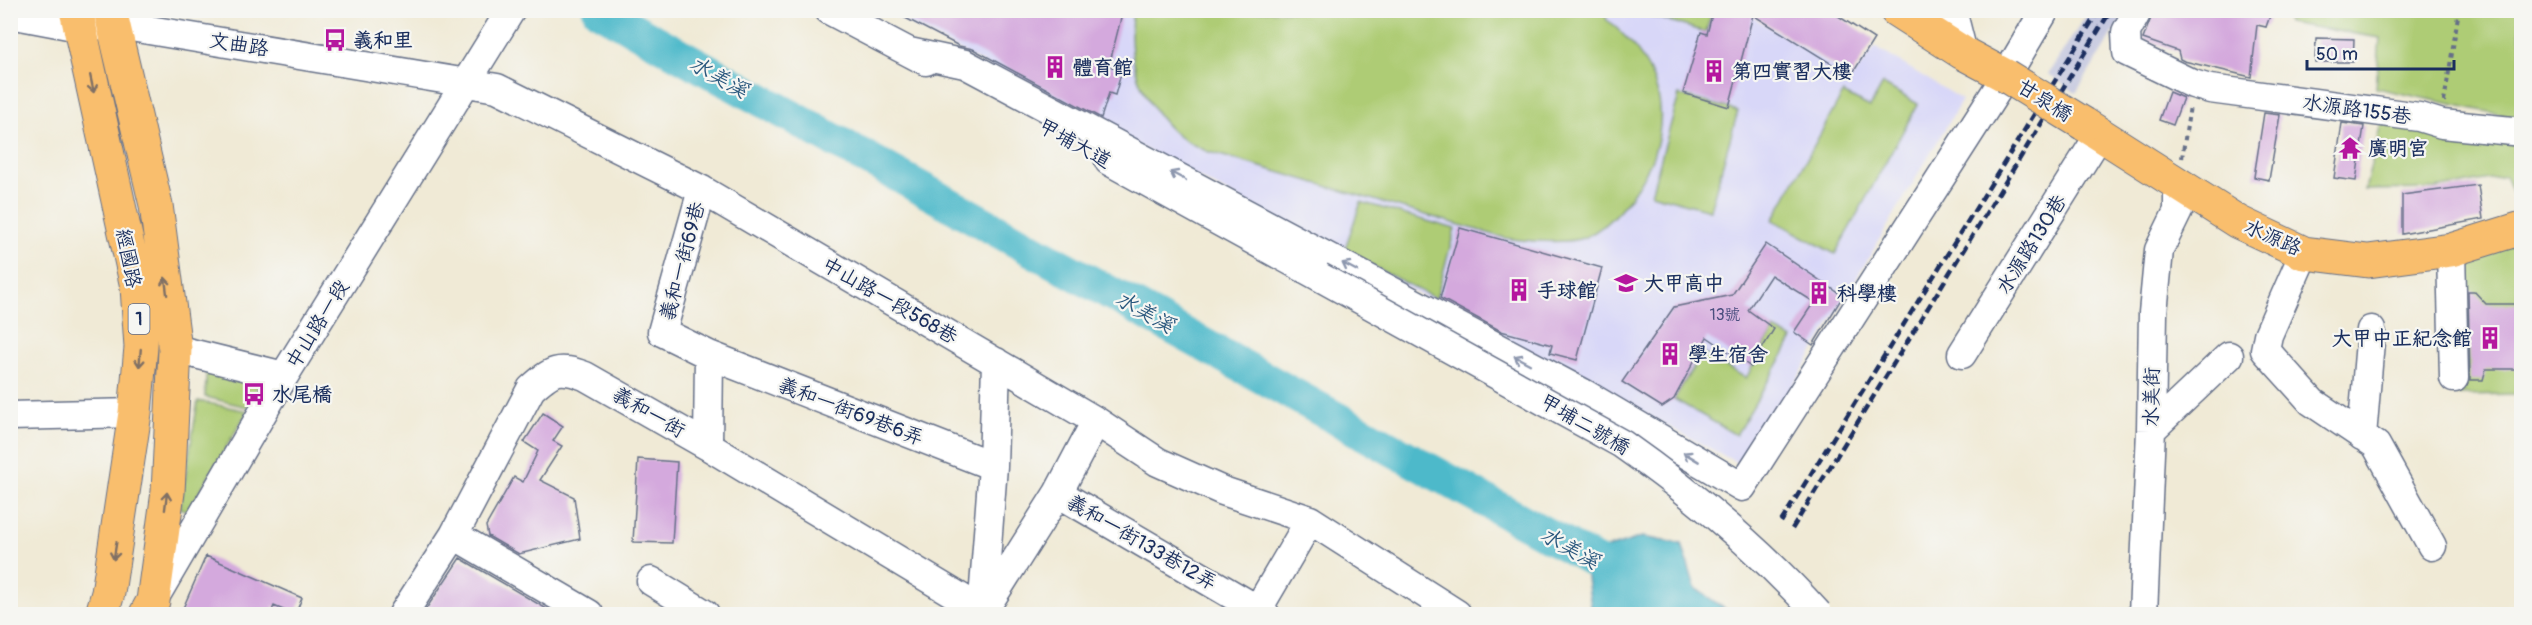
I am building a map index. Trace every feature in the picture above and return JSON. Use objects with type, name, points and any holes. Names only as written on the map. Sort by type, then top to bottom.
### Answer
[{"type":"main road","points":[[1896,10],[1963,53],[2006,76]]},
{"type":"main road","name":"經國路","points":[[112,17],[156,205],[175,349],[168,492],[145,610]]},
{"type":"main road","name":"經國路","points":[[78,19],[137,287],[141,347],[135,413],[108,593],[102,615]]},
{"type":"main road","name":"甘泉橋","points":[[2006,76],[2092,129]]},
{"type":"main road","name":"水源路","points":[[2092,129],[2238,222],[2304,253],[2368,261],[2451,250],[2522,228]]},
{"type":"street","name":"中山路一段","points":[[145,610],[284,376],[511,10]]},
{"type":"street","name":"甲埔大道","points":[[830,10],[1320,277]]},
{"type":"street","points":[[1952,10],[1963,53]]},
{"type":"street","name":"水源路155巷","points":[[2138,10],[2126,32],[2127,52],[2193,84],[2419,117],[2442,124],[2522,132]]},
{"type":"street","name":"文曲路","points":[[10,14],[78,19],[112,17],[468,81]]},
{"type":"street","points":[[909,52],[965,64],[976,69],[1585,393],[1742,487],[2006,76],[2040,14]]},
{"type":"street","name":"中山路一段568巷","points":[[468,81],[497,88],[702,190],[1096,421],[1158,462],[1223,491],[1310,520],[1457,615]]},
{"type":"street","name":"水源路130巷","points":[[1962,354],[2092,129]]},
{"type":"street","name":"水美街","points":[[2143,615],[2151,430],[2153,313],[2159,250],[2178,211],[2178,183]]},
{"type":"street","name":"義和一街69巷","points":[[702,190],[663,333],[710,355]]},
{"type":"street","points":[[2451,250],[2454,378]]},
{"type":"street","points":[[2304,253],[2268,335],[2265,350],[2312,402],[2376,445],[2432,546]]},
{"type":"street","name":"甲埔二號橋","points":[[1320,277],[1622,444],[1659,470],[1737,534],[1818,615]]},
{"type":"street","points":[[2362,436],[2371,330]]},
{"type":"street","points":[[175,349],[284,376]]},
{"type":"street","points":[[708,446],[710,355]]},
{"type":"street","name":"義和一街69巷6弄","points":[[710,355],[993,466]]},
{"type":"street","points":[[2151,430],[2229,356]]},
{"type":"street","points":[[984,614],[993,466],[996,362]]},
{"type":"street","name":"義和一街","points":[[404,614],[454,535],[531,389],[548,373],[566,369],[585,376],[708,446],[984,614]]},
{"type":"street","points":[[10,416],[135,413]]},
{"type":"street","points":[[984,614],[1058,493],[1096,421]]},
{"type":"street","name":"義和一街133巷12弄","points":[[1058,493],[1260,613]]},
{"type":"street","points":[[1260,613],[1310,520]]},
{"type":"street","points":[[454,535],[589,615]]},
{"type":"street","points":[[651,581],[705,615]]},
{"type":"path","points":[[2442,124],[2459,10]]},
{"type":"path","points":[[2178,183],[2193,84]]},
{"type":"shaded area","name":"大甲高中","points":[[885,11],[1743,11],[1852,78],[1875,47],[1962,100],[1745,467]]},
{"type":"shaded area","points":[[2089,11],[2127,11],[2076,93],[2048,74]]},
{"type":"green space","points":[[1133,11],[1607,12],[1606,19],[1627,38],[1643,59],[1654,80],[1659,102],[1660,125],[1656,148],[1646,172],[1631,196],[1610,220],[1590,235],[1576,240],[1556,241],[1505,238],[1206,151],[1184,140],[1164,122],[1138,79],[1131,46]]},
{"type":"green space","points":[[1634,11],[1712,11],[1706,32]]},
{"type":"green space","points":[[2287,11],[2521,11],[2521,119],[2376,88],[2380,38],[2288,23]]},
{"type":"green space","points":[[1883,84],[1918,104],[1835,254],[1773,220],[1843,93],[1870,107]]},
{"type":"green space","points":[[1679,95],[1738,111],[1710,210],[1651,194]]},
{"type":"green space","points":[[2382,119],[2521,140],[2521,199],[2516,202],[2505,176],[2436,189],[2365,190]]},
{"type":"green space","points":[[1361,202],[1455,229],[1436,299],[1344,251]]},
{"type":"green space","points":[[2521,240],[2521,394],[2457,395],[2457,267]]},
{"type":"green space","points":[[1774,329],[1793,339],[1736,435],[1674,399],[1702,353],[1746,378]]},
{"type":"green space","points":[[207,362],[264,375],[247,407],[205,397]]},
{"type":"green space","points":[[198,401],[248,411],[188,511],[180,508]]},
{"type":"water","points":[[1642,537],[1682,544],[1695,588],[1732,614],[1592,614],[1584,556]]},
{"type":"building","name":"體育館","points":[[890,10],[1123,10],[1109,66],[1122,70],[1115,95],[1109,93],[1101,118],[973,49],[959,46]]},
{"type":"building","points":[[1713,10],[1829,10],[1874,39],[1851,76],[1753,15],[1729,107],[1683,93],[1701,32],[1707,34]]},
{"type":"building","points":[[2154,10],[2272,10],[2266,27],[2257,25],[2251,77],[2184,61],[2180,59],[2178,51],[2143,39]]},
{"type":"building","points":[[2316,38],[2354,39],[2353,62],[2315,62]]},
{"type":"building","points":[[2169,92],[2183,98],[2173,125],[2159,120]]},
{"type":"building","points":[[2264,113],[2280,115],[2269,180],[2254,177]]},
{"type":"building","name":"廣明宮","points":[[2342,123],[2364,126],[2356,181],[2334,178]]},
{"type":"building","points":[[2478,185],[2483,219],[2402,234],[2402,195]]},
{"type":"building","name":"手球館","points":[[1460,228],[1602,268],[1577,360],[1550,353],[1552,345],[1501,331],[1440,298]]},
{"type":"building","name":"學生宿舍","points":[[1766,244],[1843,296],[1813,345],[1794,332],[1814,302],[1771,275],[1748,310],[1774,329],[1751,367],[1707,337],[1674,399],[1662,407],[1622,382],[1674,307],[1732,295]]},
{"type":"building","name":"大甲中正紀念館","points":[[2468,291],[2474,291],[2486,304],[2522,304],[2522,369],[2486,369],[2483,380],[2470,380]]},
{"type":"building","points":[[543,413],[563,426],[553,441],[562,446],[540,480],[574,497],[580,539],[519,554],[488,536],[486,526],[514,477],[523,482],[538,451],[524,442]]},
{"type":"building","points":[[638,459],[677,462],[672,543],[633,542]]},
{"type":"building","points":[[206,556],[302,598],[295,615],[274,606],[270,615],[180,615]]},
{"type":"building","points":[[460,558],[557,615],[422,615]]},
{"type":"waterway","name":"水美溪","points":[[599,10],[1690,614]]},
{"type":"railway","points":[[1781,522],[2099,10]]},
{"type":"railway","points":[[1792,529],[2111,10]]},
{"type":"place","name":"義和里","points":[[335,40]]},
{"type":"place","name":"體育館","points":[[1055,67]]},
{"type":"place","name":"第四實習大樓","points":[[1714,71]]},
{"type":"place","name":"廣明宮","points":[[2350,148]]},
{"type":"place","name":"大甲高中","points":[[1626,283]]},
{"type":"place","name":"手球館","points":[[1519,290]]},
{"type":"place","name":"科學樓","points":[[1819,293]]},
{"type":"place","name":"大甲中正紀念館","points":[[2490,338]]},
{"type":"place","name":"學生宿舍","points":[[1670,354]]},
{"type":"place","name":"水尾橋","points":[[254,394]]}]
